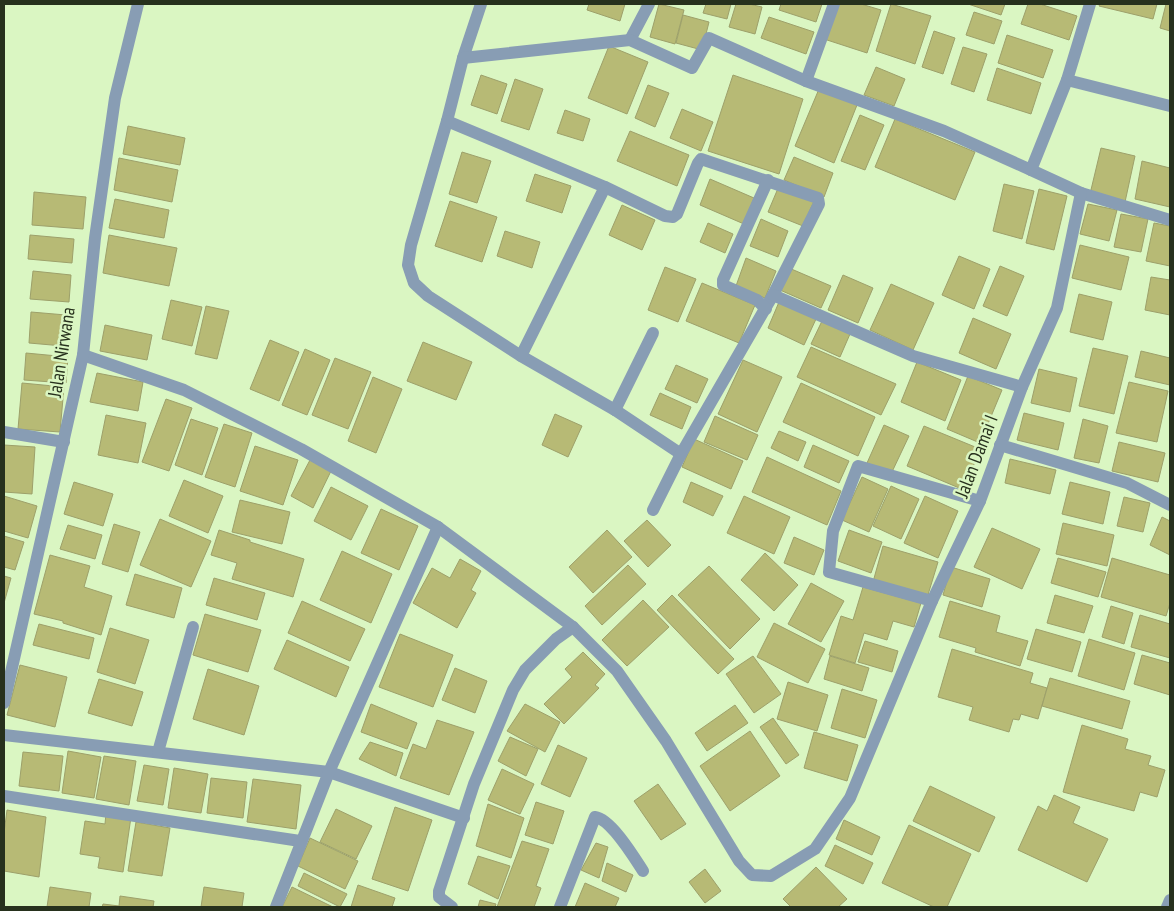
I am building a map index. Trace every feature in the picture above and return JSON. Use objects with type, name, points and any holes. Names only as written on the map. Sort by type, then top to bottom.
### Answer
[{"type":"street","name":"Jalan Nirwana","points":[[4,703],[83,356],[95,238],[115,98],[138,4]]},
{"type":"street","points":[[481,4],[463,58],[411,245],[408,265],[414,284],[428,296],[521,356],[615,410],[681,454]]},
{"type":"street","points":[[630,40],[649,4]]},
{"type":"street","points":[[806,81],[834,4]]},
{"type":"street","points":[[1031,170],[1067,80],[1090,4]]},
{"type":"street","points":[[463,58],[630,40],[692,68],[709,38],[806,81],[944,131],[1081,193],[1170,220]]},
{"type":"street","points":[[1067,80],[1170,106]]},
{"type":"street","points":[[447,121],[606,187],[665,216],[673,217],[677,214],[698,163],[702,158],[815,196],[820,201],[774,295],[681,454],[653,510]]},
{"type":"street","points":[[766,309],[756,300],[723,285],[723,280],[768,180]]},
{"type":"street","points":[[521,356],[606,187]]},
{"type":"street","name":"Jalan Damai I","points":[[573,627],[617,671],[666,742],[739,861],[752,875],[771,876],[815,849],[850,798],[932,602],[980,501],[1022,387],[1057,308],[1081,193]]},
{"type":"street","points":[[774,295],[913,356],[1022,387]]},
{"type":"street","points":[[615,410],[653,334]]},
{"type":"street","points":[[83,356],[184,390],[301,449],[438,528],[573,627],[556,639],[525,670],[513,690],[474,784],[439,891],[439,897],[452,907]]},
{"type":"street","points":[[4,432],[64,442]]},
{"type":"street","points":[[1000,445],[1127,482],[1170,505]]},
{"type":"street","points":[[932,602],[829,572],[833,531],[858,466],[980,501]]},
{"type":"street","points":[[276,907],[300,841],[329,772],[438,528]]},
{"type":"street","points":[[158,752],[193,627]]},
{"type":"street","points":[[4,735],[329,772],[464,818]]},
{"type":"street","points":[[4,796],[300,841]]},
{"type":"street","points":[[560,907],[595,817],[601,818],[625,845],[643,871]]},
{"type":"street","points":[[1167,907],[1170,900]]},
{"type":"building","points":[[589,4],[625,4],[620,21],[587,10]]},
{"type":"building","points":[[659,4],[684,10],[675,44],[650,37]]},
{"type":"building","points":[[706,4],[731,4],[727,19],[703,13]]},
{"type":"building","points":[[736,4],[762,7],[755,34],[729,27]]},
{"type":"building","points":[[781,4],[822,4],[816,22],[779,10]]},
{"type":"building","points":[[835,4],[861,4],[881,10],[867,53],[824,39]]},
{"type":"building","points":[[891,4],[931,16],[915,64],[876,51]]},
{"type":"building","points":[[968,4],[1005,4],[1001,15]]},
{"type":"building","points":[[1028,4],[1040,4],[1077,16],[1069,40],[1021,24]]},
{"type":"building","points":[[1100,4],[1157,4],[1153,19],[1099,6]]},
{"type":"building","points":[[1166,4],[1170,4],[1170,31],[1160,28]]},
{"type":"building","points":[[974,12],[1002,21],[994,44],[966,35]]},
{"type":"building","points":[[683,15],[709,22],[702,50],[676,43]]},
{"type":"building","points":[[769,17],[814,32],[806,54],[761,38]]},
{"type":"building","points":[[934,31],[955,38],[943,74],[922,67]]},
{"type":"building","points":[[1007,35],[1053,50],[1043,78],[998,63]]},
{"type":"building","points":[[609,46],[648,62],[627,114],[588,98]]},
{"type":"building","points":[[963,47],[987,54],[974,92],[951,84]]},
{"type":"building","points":[[876,67],[905,79],[894,106],[864,95]]},
{"type":"building","points":[[997,68],[1041,83],[1031,114],[987,100]]},
{"type":"building","points":[[481,75],[507,84],[497,114],[471,105]]},
{"type":"building","points":[[733,75],[803,99],[779,174],[708,151]]},
{"type":"building","points":[[515,79],[543,89],[529,130],[501,121]]},
{"type":"building","points":[[648,85],[669,93],[655,127],[635,118]]},
{"type":"building","points":[[819,89],[857,105],[834,163],[795,146]]},
{"type":"building","points":[[682,109],[713,122],[701,151],[670,138]]},
{"type":"building","points":[[565,110],[590,119],[583,141],[557,133]]},
{"type":"building","points":[[860,115],[884,125],[865,170],[841,161]]},
{"type":"building","points":[[895,119],[975,152],[955,200],[875,167]]},
{"type":"building","points":[[128,126],[185,138],[180,165],[123,154]]},
{"type":"building","points":[[630,131],[689,155],[677,186],[617,161]]},
{"type":"building","points":[[1101,148],[1135,156],[1125,202],[1090,194]]},
{"type":"building","points":[[462,152],[491,161],[477,203],[449,194]]},
{"type":"building","points":[[794,157],[833,173],[824,197],[784,180]]},
{"type":"building","points":[[119,158],[178,170],[172,202],[114,190]]},
{"type":"building","points":[[1142,161],[1170,168],[1170,207],[1135,199]]},
{"type":"building","points":[[535,174],[571,186],[562,213],[526,201]]},
{"type":"building","points":[[710,179],[754,198],[744,224],[700,205]]},
{"type":"building","points":[[1004,184],[1034,191],[1022,239],[993,231]]},
{"type":"building","points":[[779,186],[814,201],[803,226],[768,212]]},
{"type":"building","points":[[1039,189],[1067,196],[1054,250],[1026,243]]},
{"type":"building","points":[[34,192],[86,197],[83,229],[32,225]]},
{"type":"building","points":[[115,199],[169,210],[164,238],[109,228]]},
{"type":"building","points":[[450,201],[497,217],[482,262],[435,246]]},
{"type":"building","points":[[1088,204],[1117,210],[1109,241],[1080,234]]},
{"type":"building","points":[[622,205],[655,220],[642,250],[609,235]]},
{"type":"building","points":[[1121,214],[1148,219],[1141,252],[1114,247]]},
{"type":"building","points":[[761,219],[788,231],[778,257],[750,246]]},
{"type":"building","points":[[708,223],[733,234],[725,253],[700,242]]},
{"type":"building","points":[[1154,223],[1170,226],[1170,266],[1146,261]]},
{"type":"building","points":[[505,231],[540,242],[532,268],[497,256]]},
{"type":"building","points":[[30,235],[74,239],[72,263],[28,259]]},
{"type":"building","points":[[109,235],[177,248],[169,286],[103,273]]},
{"type":"building","points":[[1080,245],[1129,257],[1121,290],[1072,278]]},
{"type":"building","points":[[959,256],[990,269],[974,309],[942,295]]},
{"type":"building","points":[[746,258],[776,271],[765,298],[736,286]]},
{"type":"building","points":[[1000,266],[1024,276],[1007,316],[983,306]]},
{"type":"building","points":[[665,267],[696,279],[678,322],[648,310]]},
{"type":"building","points":[[789,268],[831,286],[821,308],[780,290]]},
{"type":"building","points":[[33,271],[71,275],[69,302],[30,299]]},
{"type":"building","points":[[843,275],[873,288],[858,323],[828,310]]},
{"type":"building","points":[[1151,277],[1170,280],[1170,315],[1145,310]]},
{"type":"building","points":[[702,283],[755,305],[739,343],[686,321]]},
{"type":"building","points":[[891,284],[934,303],[913,350],[870,330]]},
{"type":"building","points":[[1079,294],[1112,302],[1103,340],[1070,332]]},
{"type":"building","points":[[171,300],[202,307],[192,346],[162,339]]},
{"type":"building","points":[[779,302],[816,319],[804,345],[768,328]]},
{"type":"building","points":[[206,306],[229,311],[217,359],[195,354]]},
{"type":"building","points":[[31,312],[66,315],[63,346],[29,343]]},
{"type":"building","points":[[973,318],[1011,334],[996,369],[959,353]]},
{"type":"building","points":[[822,321],[850,334],[840,357],[811,344]]},
{"type":"building","points":[[105,325],[152,335],[147,360],[100,351]]},
{"type":"building","points":[[270,340],[299,352],[279,401],[250,389]]},
{"type":"building","points":[[423,342],[472,362],[456,400],[407,381]]},
{"type":"building","points":[[811,347],[896,384],[881,415],[797,377]]},
{"type":"building","points":[[1093,348],[1128,356],[1114,414],[1079,406]]},
{"type":"building","points":[[305,349],[330,360],[307,415],[282,405]]},
{"type":"building","points":[[1141,351],[1170,358],[1170,385],[1135,377]]},
{"type":"building","points":[[26,353],[68,357],[66,383],[24,380]]},
{"type":"building","points":[[335,358],[371,372],[348,429],[312,415]]},
{"type":"building","points":[[743,360],[782,377],[757,432],[718,414]]},
{"type":"building","points":[[917,362],[961,380],[945,421],[901,402]]},
{"type":"building","points":[[676,365],[708,379],[697,403],[665,389]]},
{"type":"building","points":[[1039,369],[1077,378],[1070,412],[1031,403]]},
{"type":"building","points":[[97,373],[143,382],[138,411],[90,402]]},
{"type":"building","points":[[968,376],[1002,390],[980,443],[947,429]]},
{"type":"building","points":[[373,377],[402,389],[376,453],[348,441]]},
{"type":"building","points":[[1129,382],[1168,391],[1157,442],[1116,433]]},
{"type":"building","points":[[22,383],[64,387],[60,432],[18,429]]},
{"type":"building","points":[[801,383],[875,417],[858,456],[783,422]]},
{"type":"building","points":[[660,393],[691,407],[682,429],[650,415]]},
{"type":"building","points":[[166,399],[192,408],[169,471],[142,462]]},
{"type":"building","points":[[1024,413],[1064,423],[1058,450],[1017,440]]},
{"type":"building","points":[[555,414],[582,426],[568,457],[542,445]]},
{"type":"building","points":[[106,415],[146,423],[138,463],[98,455]]},
{"type":"building","points":[[715,416],[758,435],[747,460],[704,442]]},
{"type":"building","points":[[191,419],[218,428],[202,475],[175,465]]},
{"type":"building","points":[[1083,419],[1108,426],[1099,463],[1074,458]]},
{"type":"building","points":[[224,424],[252,433],[235,487],[205,477]]},
{"type":"building","points":[[884,425],[909,436],[891,474],[867,463]]},
{"type":"building","points":[[924,426],[980,449],[964,490],[907,466]]},
{"type":"building","points":[[779,431],[806,442],[798,461],[771,448]]},
{"type":"building","points":[[694,439],[743,461],[731,489],[682,467]]},
{"type":"building","points":[[1119,442],[1165,453],[1158,482],[1112,471]]},
{"type":"building","points":[[4,445],[35,447],[32,494],[4,492]]},
{"type":"building","points":[[813,445],[849,461],[839,483],[804,467]]},
{"type":"building","points":[[255,446],[298,460],[283,505],[240,491]]},
{"type":"building","points":[[767,457],[841,491],[827,525],[752,492]]},
{"type":"building","points":[[1010,459],[1056,470],[1050,494],[1005,483]]},
{"type":"building","points":[[310,460],[331,471],[313,508],[291,496]]},
{"type":"building","points":[[862,477],[888,489],[869,532],[842,520]]},
{"type":"building","points":[[184,480],[223,496],[208,533],[169,516]]},
{"type":"building","points":[[74,482],[113,494],[103,526],[64,514]]},
{"type":"building","points":[[691,482],[723,496],[713,516],[683,502]]},
{"type":"building","points":[[1070,482],[1110,492],[1103,524],[1062,514]]},
{"type":"building","points":[[891,486],[919,499],[901,539],[873,526]]},
{"type":"building","points":[[331,487],[368,506],[351,540],[314,521]]},
{"type":"building","points":[[4,496],[37,506],[28,538],[4,531]]},
{"type":"building","points":[[744,496],[790,517],[774,554],[727,533]]},
{"type":"building","points":[[925,496],[958,511],[938,558],[904,543]]},
{"type":"building","points":[[1124,497],[1150,503],[1143,532],[1117,526]]},
{"type":"building","points":[[240,500],[290,512],[282,544],[232,532]]},
{"type":"building","points":[[381,509],[418,526],[399,570],[361,553]]},
{"type":"building","points":[[1162,517],[1170,521],[1170,555],[1150,545]]},
{"type":"building","points":[[160,519],[211,541],[191,587],[140,565]]},
{"type":"building","points":[[647,520],[671,545],[648,567],[624,541]]},
{"type":"building","points":[[1063,523],[1114,535],[1107,566],[1056,554]]},
{"type":"building","points":[[114,524],[140,532],[128,572],[102,564]]},
{"type":"building","points":[[68,525],[102,535],[95,559],[60,549]]},
{"type":"building","points":[[992,528],[1040,549],[1022,589],[974,567]]},
{"type":"building","points":[[219,530],[304,559],[293,597],[232,579],[237,563],[211,555]]},
{"type":"building","points":[[607,530],[632,557],[593,593],[569,567]]},
{"type":"building","points":[[849,530],[882,542],[871,573],[838,561]]},
{"type":"building","points":[[4,536],[24,542],[15,570],[4,567]]},
{"type":"building","points":[[794,537],[824,550],[814,575],[784,563]]},
{"type":"building","points":[[883,546],[938,562],[927,598],[873,582]]},
{"type":"building","points":[[342,551],[392,574],[371,623],[320,600]]},
{"type":"building","points":[[765,553],[798,585],[774,611],[741,580]]},
{"type":"building","points":[[50,555],[90,566],[84,587],[112,596],[101,635],[63,623],[63,621],[34,614]]},
{"type":"building","points":[[1058,558],[1106,572],[1098,597],[1051,583]]},
{"type":"building","points":[[1112,558],[1170,575],[1170,603],[1166,616],[1101,597]]},
{"type":"building","points":[[460,559],[481,571],[471,590],[476,593],[457,628],[413,603],[432,568],[450,578]]},
{"type":"building","points":[[628,565],[646,584],[602,625],[585,606]]},
{"type":"building","points":[[709,566],[760,619],[730,649],[678,595]]},
{"type":"building","points":[[951,567],[990,579],[982,607],[943,595]]},
{"type":"building","points":[[135,574],[182,588],[174,618],[126,605]]},
{"type":"building","points":[[4,576],[11,578],[4,603]]},
{"type":"building","points":[[214,578],[265,593],[257,620],[206,605]]},
{"type":"building","points":[[811,583],[844,601],[821,642],[788,624]]},
{"type":"building","points":[[863,587],[921,603],[914,627],[893,621],[887,640],[864,633],[855,663],[829,655],[841,616],[853,620]]},
{"type":"building","points":[[672,595],[734,659],[718,674],[657,610]]},
{"type":"building","points":[[1055,595],[1093,606],[1084,633],[1047,623]]},
{"type":"building","points":[[643,600],[669,627],[627,666],[602,640]]},
{"type":"building","points":[[302,601],[365,629],[350,661],[288,633]]},
{"type":"building","points":[[950,601],[1000,616],[996,632],[1028,641],[1020,666],[975,652],[976,648],[939,637]]},
{"type":"building","points":[[1111,606],[1133,613],[1124,644],[1102,637]]},
{"type":"building","points":[[205,614],[261,630],[248,672],[193,655]]},
{"type":"building","points":[[1140,615],[1170,624],[1170,658],[1131,647]]},
{"type":"building","points":[[774,623],[825,649],[808,683],[757,657]]},
{"type":"building","points":[[39,624],[94,638],[89,659],[33,645]]},
{"type":"building","points":[[110,628],[149,640],[135,684],[97,672]]},
{"type":"building","points":[[1036,629],[1081,642],[1072,672],[1027,659]]},
{"type":"building","points":[[400,634],[453,655],[433,707],[379,687]]},
{"type":"building","points":[[1089,639],[1135,653],[1124,690],[1078,676]]},
{"type":"building","points":[[287,640],[349,667],[336,697],[274,669]]},
{"type":"building","points":[[865,641],[898,651],[892,672],[858,662]]},
{"type":"building","points":[[952,649],[1033,673],[1030,683],[1047,688],[1038,719],[1021,714],[1019,720],[1013,719],[1009,732],[969,720],[973,707],[938,697]]},
{"type":"building","points":[[583,652],[605,674],[595,685],[599,688],[564,724],[544,704],[572,677],[565,669]]},
{"type":"building","points":[[1142,655],[1170,663],[1170,695],[1134,684]]},
{"type":"building","points":[[753,656],[781,694],[754,713],[726,674]]},
{"type":"building","points":[[830,656],[869,668],[862,691],[824,679]]},
{"type":"building","points":[[20,665],[67,677],[55,727],[7,715]]},
{"type":"building","points":[[455,668],[487,681],[475,713],[442,700]]},
{"type":"building","points":[[208,669],[259,686],[244,735],[193,719]]},
{"type":"building","points":[[1050,678],[1130,701],[1122,729],[1042,706]]},
{"type":"building","points":[[99,679],[143,692],[132,726],[88,713]]},
{"type":"building","points":[[788,682],[828,695],[817,731],[777,719]]},
{"type":"building","points":[[842,689],[877,700],[865,738],[831,728]]},
{"type":"building","points":[[371,704],[417,723],[407,749],[361,732]]},
{"type":"building","points":[[525,704],[560,722],[545,752],[507,731]]},
{"type":"building","points":[[735,705],[748,723],[707,751],[695,733]]},
{"type":"building","points":[[773,718],[799,755],[786,764],[760,727]]},
{"type":"building","points":[[437,720],[474,732],[449,795],[400,778],[413,744],[426,749]]},
{"type":"building","points":[[1082,725],[1128,739],[1125,749],[1151,756],[1148,765],[1165,770],[1157,797],[1140,792],[1134,811],[1063,792]]},
{"type":"building","points":[[750,731],[780,776],[730,811],[700,766]]},
{"type":"building","points":[[814,732],[858,745],[847,781],[804,768]]},
{"type":"building","points":[[510,737],[538,749],[526,776],[498,761]]},
{"type":"building","points":[[370,742],[403,753],[396,776],[359,759]]},
{"type":"building","points":[[558,745],[587,758],[570,797],[541,784]]},
{"type":"building","points":[[68,751],[101,757],[94,798],[62,793]]},
{"type":"building","points":[[23,752],[63,756],[59,791],[19,786]]},
{"type":"building","points":[[104,756],[136,761],[129,805],[96,799]]},
{"type":"building","points":[[144,765],[169,769],[163,805],[137,801]]},
{"type":"building","points":[[174,768],[208,774],[201,813],[168,808]]},
{"type":"building","points":[[502,769],[534,784],[520,814],[488,800]]},
{"type":"building","points":[[211,778],[247,782],[243,818],[207,813]]},
{"type":"building","points":[[253,779],[301,785],[296,829],[247,822]]},
{"type":"building","points":[[658,784],[686,824],[661,840],[634,801]]},
{"type":"building","points":[[930,786],[995,817],[979,852],[913,821]]},
{"type":"building","points":[[1054,795],[1080,807],[1073,823],[1108,839],[1087,882],[1018,850],[1038,806],[1047,811]]},
{"type":"building","points":[[536,802],[564,811],[553,844],[525,835]]},
{"type":"building","points":[[488,804],[524,818],[511,858],[476,846]]},
{"type":"building","points":[[395,807],[432,820],[408,891],[372,879]]},
{"type":"building","points":[[336,809],[372,826],[356,859],[320,842]]},
{"type":"building","points":[[7,810],[46,817],[39,877],[4,871],[4,833]]},
{"type":"building","points":[[106,813],[131,817],[123,872],[98,868],[100,857],[80,854],[85,821],[105,824]]},
{"type":"building","points":[[844,820],[880,837],[872,855],[836,839]]},
{"type":"building","points":[[136,822],[170,828],[162,876],[128,871]]},
{"type":"building","points":[[909,825],[971,854],[947,907],[934,907],[882,883]]},
{"type":"building","points":[[310,838],[358,861],[345,889],[298,866]]},
{"type":"building","points":[[522,841],[549,849],[536,886],[541,888],[534,907],[497,907]]},
{"type":"building","points":[[596,843],[608,847],[599,878],[581,870]]},
{"type":"building","points":[[835,845],[873,863],[863,884],[825,866]]},
{"type":"building","points":[[478,856],[510,866],[498,899],[468,884]]},
{"type":"building","points":[[607,863],[633,875],[626,892],[602,881]]},
{"type":"building","points":[[816,867],[847,899],[838,907],[791,907],[783,899]]},
{"type":"building","points":[[705,869],[721,891],[705,903],[689,882]]},
{"type":"building","points":[[304,873],[347,894],[340,907],[298,886]]},
{"type":"building","points":[[585,883],[619,898],[615,907],[575,907]]},
{"type":"building","points":[[358,885],[395,898],[392,907],[351,907]]},
{"type":"building","points":[[50,887],[91,893],[89,907],[47,907]]},
{"type":"building","points":[[204,887],[244,893],[242,907],[201,907]]},
{"type":"building","points":[[292,887],[333,907],[282,907]]},
{"type":"building","points":[[120,896],[154,901],[153,907],[102,907],[103,904],[119,906]]},
{"type":"building","points":[[480,900],[496,904],[495,907],[478,907]]}]
